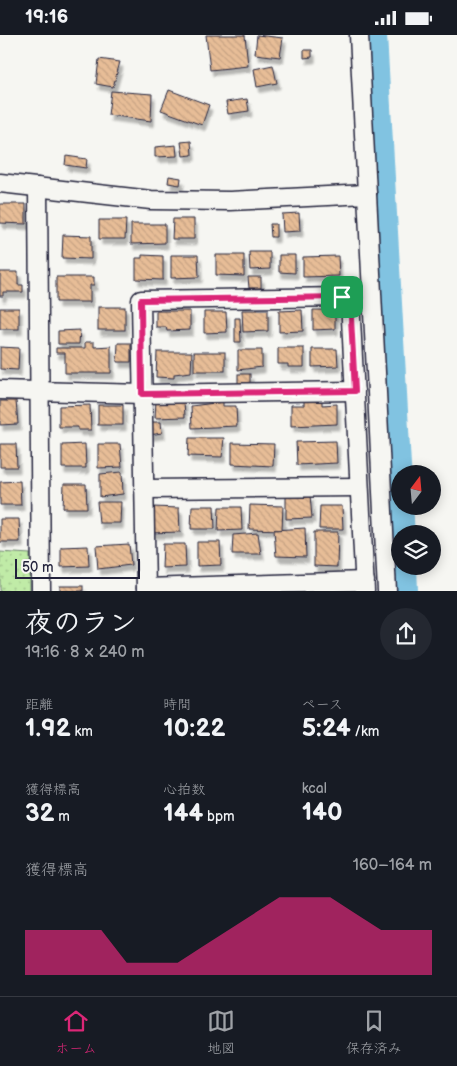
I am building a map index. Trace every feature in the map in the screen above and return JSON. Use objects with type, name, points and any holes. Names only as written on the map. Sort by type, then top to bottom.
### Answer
[{"type":"street","points":[[359,35],[387,591]]},
{"type":"street","points":[[0,183],[151,200],[230,201],[367,194]]},
{"type":"street","points":[[38,187],[40,591]]},
{"type":"street","points":[[342,297],[350,300],[355,391],[358,487],[365,586],[146,590],[141,300],[342,297]]},
{"type":"street","points":[[0,390],[142,394],[355,391]]},
{"type":"street","points":[[144,489],[358,487]]},
{"type":"green space","points":[[0,552],[30,554],[30,591],[0,591]]},
{"type":"building","points":[[206,35],[245,35],[248,66],[210,70]]},
{"type":"building","points":[[257,35],[283,38],[280,57],[255,54]]},
{"type":"building","points":[[304,50],[312,50],[312,57],[304,58]]},
{"type":"building","points":[[99,59],[120,62],[113,87],[96,84]]},
{"type":"building","points":[[273,65],[277,83],[257,87],[254,69]]},
{"type":"building","points":[[169,90],[209,105],[202,125],[161,110]]},
{"type":"building","points":[[111,91],[152,94],[151,121],[108,115]]},
{"type":"building","points":[[247,99],[249,111],[228,114],[226,102]]},
{"type":"building","points":[[191,141],[192,155],[183,156],[181,142]]},
{"type":"building","points":[[176,145],[177,156],[155,157],[155,147]]},
{"type":"building","points":[[66,156],[87,159],[86,168],[65,165]]},
{"type":"building","points":[[169,176],[181,178],[180,185],[168,183]]},
{"type":"building","points":[[0,204],[26,204],[26,224],[0,223]]},
{"type":"building","points":[[299,213],[300,231],[283,232],[282,214]]},
{"type":"building","points":[[173,219],[194,219],[194,239],[172,239]]},
{"type":"building","points":[[99,220],[126,220],[125,239],[99,239]]},
{"type":"building","points":[[131,224],[165,224],[165,243],[131,244]]},
{"type":"building","points":[[270,224],[276,224],[276,237],[271,237]]},
{"type":"building","points":[[63,235],[91,236],[91,259],[62,258]]},
{"type":"building","points":[[249,252],[270,252],[270,269],[250,270]]},
{"type":"building","points":[[142,255],[163,256],[163,280],[136,279],[136,258],[142,258]]},
{"type":"building","points":[[171,255],[198,255],[199,277],[171,278]]},
{"type":"building","points":[[216,255],[244,255],[244,276],[216,275]]},
{"type":"building","points":[[279,255],[295,255],[295,273],[279,272]]},
{"type":"building","points":[[338,256],[339,276],[303,277],[303,257]]},
{"type":"building","points":[[0,272],[18,272],[18,285],[23,285],[23,292],[3,292],[3,296],[0,296]]},
{"type":"building","points":[[56,277],[94,277],[94,285],[90,285],[90,302],[56,302]]},
{"type":"building","points":[[248,277],[261,277],[261,288],[249,288]]},
{"type":"building","points":[[98,307],[125,307],[125,330],[98,330]]},
{"type":"building","points":[[0,308],[19,308],[19,329],[0,329]]},
{"type":"building","points":[[242,310],[268,310],[268,331],[243,332]]},
{"type":"building","points":[[302,310],[303,331],[279,332],[279,311]]},
{"type":"building","points":[[313,310],[335,310],[335,329],[313,330]]},
{"type":"building","points":[[156,311],[190,311],[190,330],[167,331],[166,327],[156,327]]},
{"type":"building","points":[[204,312],[226,312],[227,332],[204,333]]},
{"type":"building","points":[[235,318],[240,318],[241,342],[235,342]]},
{"type":"building","points":[[80,330],[79,344],[58,344],[58,331]]},
{"type":"building","points":[[85,342],[94,342],[94,347],[111,346],[111,373],[65,373],[65,353],[56,353],[56,348],[85,348]]},
{"type":"building","points":[[118,343],[131,343],[131,362],[117,362]]},
{"type":"building","points":[[0,347],[19,348],[18,370],[0,369]]},
{"type":"building","points":[[278,348],[304,348],[304,367],[288,367],[288,364],[278,364]]},
{"type":"building","points":[[312,349],[337,349],[338,366],[312,367]]},
{"type":"building","points":[[238,350],[262,350],[262,367],[238,370]]},
{"type":"building","points":[[157,352],[192,352],[191,372],[174,374],[174,378],[156,377]]},
{"type":"building","points":[[194,352],[225,352],[225,371],[194,371]]},
{"type":"building","points":[[238,374],[250,374],[250,386],[238,386]]},
{"type":"building","points":[[156,400],[184,400],[185,417],[155,418]]},
{"type":"building","points":[[304,400],[322,400],[322,405],[337,404],[337,424],[291,426],[291,405],[304,405]]},
{"type":"building","points":[[0,401],[16,401],[18,424],[0,425]]},
{"type":"building","points":[[223,402],[223,406],[236,406],[237,426],[192,428],[191,406]]},
{"type":"building","points":[[90,405],[91,430],[78,430],[78,427],[59,427],[59,406]]},
{"type":"building","points":[[98,405],[123,405],[123,425],[98,425]]},
{"type":"building","points":[[148,422],[161,422],[162,433],[149,435]]},
{"type":"building","points":[[189,438],[224,438],[222,457],[188,456]]},
{"type":"building","points":[[336,441],[337,463],[297,465],[296,442]]},
{"type":"building","points":[[232,443],[274,444],[273,466],[232,464]]},
{"type":"building","points":[[0,444],[16,444],[17,467],[0,467]]},
{"type":"building","points":[[85,444],[86,468],[62,468],[62,445]]},
{"type":"building","points":[[98,444],[120,444],[122,467],[98,468]]},
{"type":"building","points":[[122,472],[123,494],[100,497],[100,474]]},
{"type":"building","points":[[20,481],[21,505],[0,505],[0,482]]},
{"type":"building","points":[[64,484],[86,484],[87,508],[63,508]]},
{"type":"building","points":[[310,495],[312,518],[286,519],[286,496]]},
{"type":"building","points":[[97,502],[121,502],[120,523],[99,523]]},
{"type":"building","points":[[250,505],[283,506],[282,530],[249,529]]},
{"type":"building","points":[[192,506],[214,506],[215,529],[191,529]]},
{"type":"building","points":[[320,506],[342,506],[343,529],[319,529]]},
{"type":"building","points":[[153,507],[179,508],[180,532],[150,533]]},
{"type":"building","points":[[219,507],[241,507],[242,530],[218,531]]},
{"type":"building","points":[[0,519],[19,519],[20,542],[0,542]]},
{"type":"building","points":[[305,528],[306,557],[276,556],[274,530]]},
{"type":"building","points":[[314,532],[338,532],[337,567],[314,566]]},
{"type":"building","points":[[258,533],[261,554],[232,554],[233,535]]},
{"type":"building","points":[[197,542],[220,542],[221,565],[197,566]]},
{"type":"building","points":[[129,544],[131,565],[98,569],[96,546]]},
{"type":"building","points":[[163,544],[185,544],[186,567],[162,568]]},
{"type":"building","points":[[88,546],[89,566],[61,567],[61,547]]},
{"type":"building","points":[[60,586],[83,586],[83,591],[60,591]]},
{"type":"waterway","points":[[372,35],[399,525]]},
{"type":"waterway","points":[[402,575],[403,591]]},
{"type":"route","points":[[342,297],[350,300],[355,391],[142,394],[141,300],[342,297]]}]
